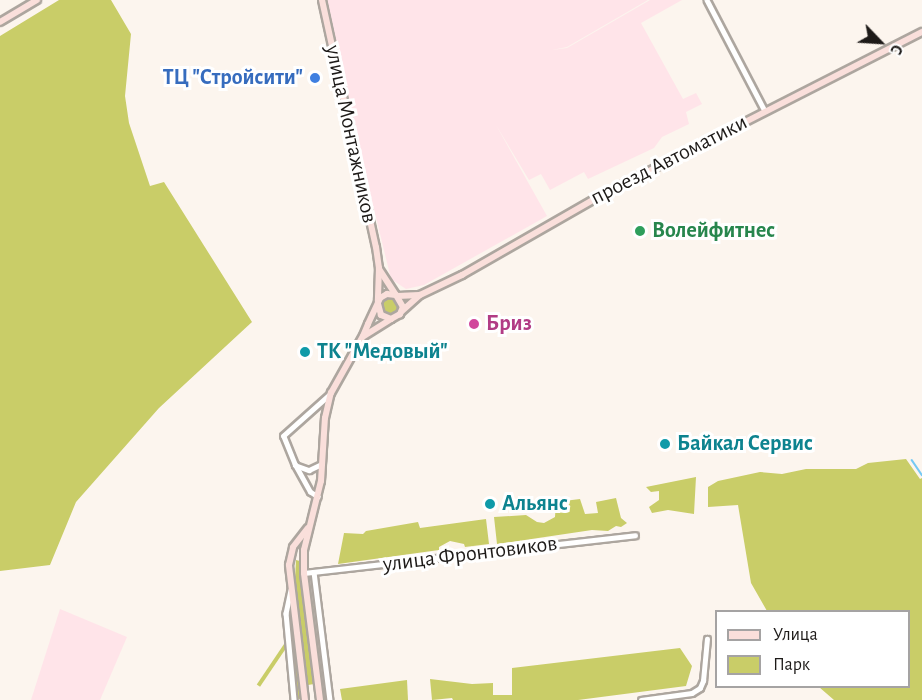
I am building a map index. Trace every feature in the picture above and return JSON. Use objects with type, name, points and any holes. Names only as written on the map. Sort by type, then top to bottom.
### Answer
[{"type":"main road","points":[[0,22],[37,0]]},
{"type":"main road","name":"улица Монтажников","points":[[320,700],[304,561],[324,462],[325,418],[331,393],[363,336],[378,303],[379,268],[321,0]]},
{"type":"main road","name":"проезд Автоматики","points":[[402,311],[420,296],[462,275],[633,178],[922,32]]},
{"type":"main road","name":"улица Монтажников","points":[[379,268],[397,295]]},
{"type":"main road","points":[[384,295],[397,295],[402,302],[402,311],[391,319],[381,315],[378,303],[384,295]]},
{"type":"main road","name":"проезд Автоматики","points":[[397,295],[420,296]]},
{"type":"main road","name":"улица Монтажников","points":[[363,336],[391,319]]},
{"type":"main road","name":"улица Монтажников","points":[[289,561],[293,547],[309,528]]},
{"type":"main road","points":[[304,561],[297,558],[289,561],[305,700]]},
{"type":"main road","points":[[304,690],[312,687],[319,689]]},
{"type":"street","points":[[707,0],[765,111]]},
{"type":"street","points":[[318,497],[310,492],[282,436],[331,393]]},
{"type":"street","points":[[295,465],[309,470],[317,468],[324,462]]},
{"type":"street","name":"улица Фронтовиков","points":[[304,573],[635,535]]},
{"type":"street","points":[[314,572],[330,700]]},
{"type":"street","points":[[291,591],[286,613],[294,700]]},
{"type":"street","points":[[307,595],[317,601]]},
{"type":"street","points":[[641,700],[692,693],[700,688],[703,681],[707,639]]},
{"type":"shaded area","points":[[323,0],[648,0],[567,47],[552,50],[567,48],[650,0],[682,0],[641,23],[683,99],[696,93],[702,104],[686,112],[689,124],[662,137],[654,148],[588,179],[584,172],[550,190],[541,174],[529,180],[496,125],[547,216],[424,285],[406,289],[391,279]]},
{"type":"shaded area","points":[[60,609],[127,637],[100,700],[31,700]]},
{"type":"green space","points":[[59,0],[111,0],[131,34],[125,96],[129,123],[150,186],[164,182],[252,322],[159,408],[76,502],[50,565],[0,571],[0,36]]},
{"type":"green space","points":[[390,297],[398,302],[399,306],[394,314],[390,315],[382,310],[381,306],[386,298]]},
{"type":"green space","points":[[906,459],[920,479],[922,478],[922,700],[834,700],[820,688],[910,688],[910,610],[766,610],[751,583],[738,505],[708,507],[708,487],[718,481],[760,472],[782,474],[806,469],[856,469],[868,463]]},
{"type":"green space","points":[[696,477],[694,514],[668,510],[652,513],[649,507],[659,500],[659,491],[651,492],[646,487]]},
{"type":"green space","points":[[616,498],[621,518],[627,523],[621,527],[616,526],[608,531],[592,530],[497,544],[494,517],[526,515],[537,522],[544,523],[555,517],[556,502],[580,499],[585,514],[598,513],[596,502]]},
{"type":"green space","points":[[486,519],[489,544],[465,547],[464,544],[450,541],[439,547],[439,550],[338,564],[344,533],[363,534],[366,531],[418,522],[420,528]]},
{"type":"green space","points":[[296,560],[300,561],[314,684],[308,685],[295,579]]},
{"type":"green space","points":[[290,602],[302,700],[297,698],[290,631]]},
{"type":"green space","points":[[311,604],[314,606],[260,687],[257,684]]},
{"type":"green space","points":[[680,648],[692,666],[686,686],[578,700],[453,700],[452,698],[432,700],[430,679],[472,684],[493,683],[493,695],[512,695],[512,668]]},
{"type":"green space","points":[[407,680],[408,700],[342,700],[340,689]]},
{"type":"waterway","points":[[912,460],[922,475]]},
{"type":"place","name":"ТЦ \"Стройсити\"","points":[[315,78]]},
{"type":"place","name":"Волейфитнес","points":[[640,231]]},
{"type":"place","name":"Бриз","points":[[474,324]]},
{"type":"place","name":"ТК \"Медовый\"","points":[[305,352]]},
{"type":"place","name":"Байкал Сервис","points":[[665,444]]},
{"type":"place","name":"Альянс","points":[[490,504]]}]
